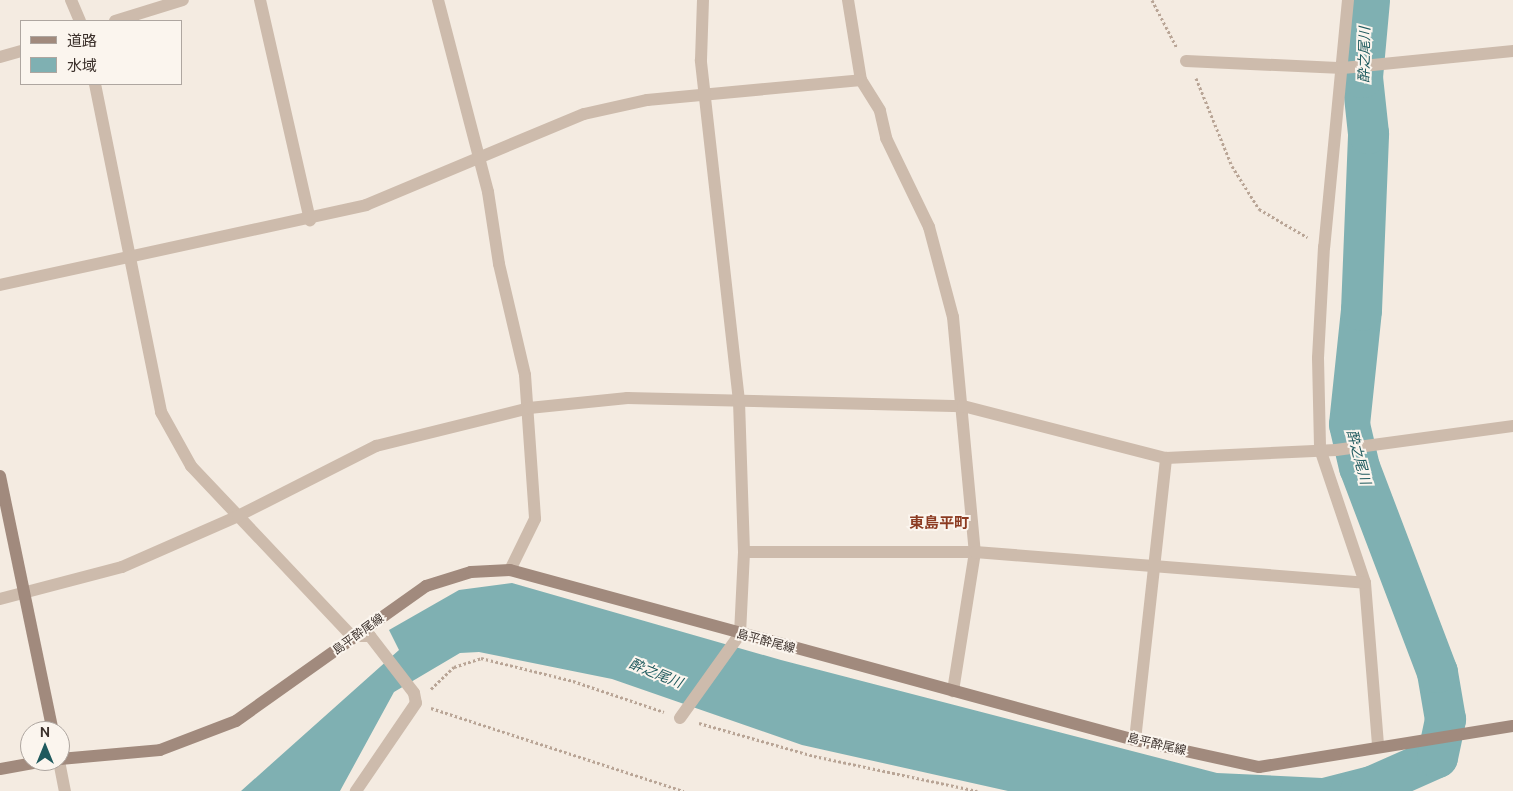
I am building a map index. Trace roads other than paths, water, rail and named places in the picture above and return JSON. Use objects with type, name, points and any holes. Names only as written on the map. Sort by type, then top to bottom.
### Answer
[{"type":"main road","points":[[0,476],[27,592],[51,721]]},
{"type":"main road","name":"島平酔尾線","points":[[70,759],[160,750],[236,722],[352,636],[426,586],[471,572],[510,570],[738,637],[953,691],[1135,740],[1259,767],[1384,744],[1513,727]]},
{"type":"main road","points":[[0,769],[20,765]]},
{"type":"street","points":[[71,0],[80,20]]},
{"type":"street","points":[[118,20],[183,0]]},
{"type":"street","points":[[260,0],[310,220]]},
{"type":"street","points":[[438,0],[480,159],[529,408],[535,519],[510,570]]},
{"type":"street","points":[[680,718],[738,637],[744,552],[739,401],[707,96],[701,60],[703,0]]},
{"type":"street","points":[[848,0],[861,80],[880,111],[886,138],[929,226],[954,317],[975,552],[953,691]]},
{"type":"street","points":[[1348,0],[1343,68],[1324,247],[1318,358],[1320,450],[1365,583],[1384,744]]},
{"type":"street","points":[[0,57],[20,51]]},
{"type":"street","points":[[1186,61],[1343,68],[1384,67],[1513,51]]},
{"type":"street","points":[[0,285],[133,259],[310,220],[366,205],[584,114],[647,100],[707,96],[861,80]]},
{"type":"street","points":[[95,85],[133,259],[161,412],[191,466],[352,636],[370,636],[415,698],[356,791]]},
{"type":"street","points":[[0,599],[122,567],[238,516],[376,446],[529,408],[627,398],[963,406],[1166,458],[1336,450],[1513,426]]},
{"type":"street","points":[[1135,740],[1152,568],[1166,458]]},
{"type":"street","points":[[744,552],[975,552],[1152,568],[1365,583]]},
{"type":"street","points":[[61,771],[64,791]]},
{"type":"water","points":[[512,583],[781,660],[1217,773],[1322,778],[1447,746],[1437,765],[1398,791],[1008,791],[802,745],[612,679],[479,652],[460,653],[394,692],[340,791],[241,791],[399,650],[389,630],[459,590]]},
{"type":"waterway","name":"酔之尾川","points":[[1360,791],[1437,757],[1445,719],[1437,672],[1359,467],[1349,424],[1361,310],[1368,133],[1362,77],[1369,0]]},
{"type":"district","name":"東島平町","points":[[939,523]]}]
